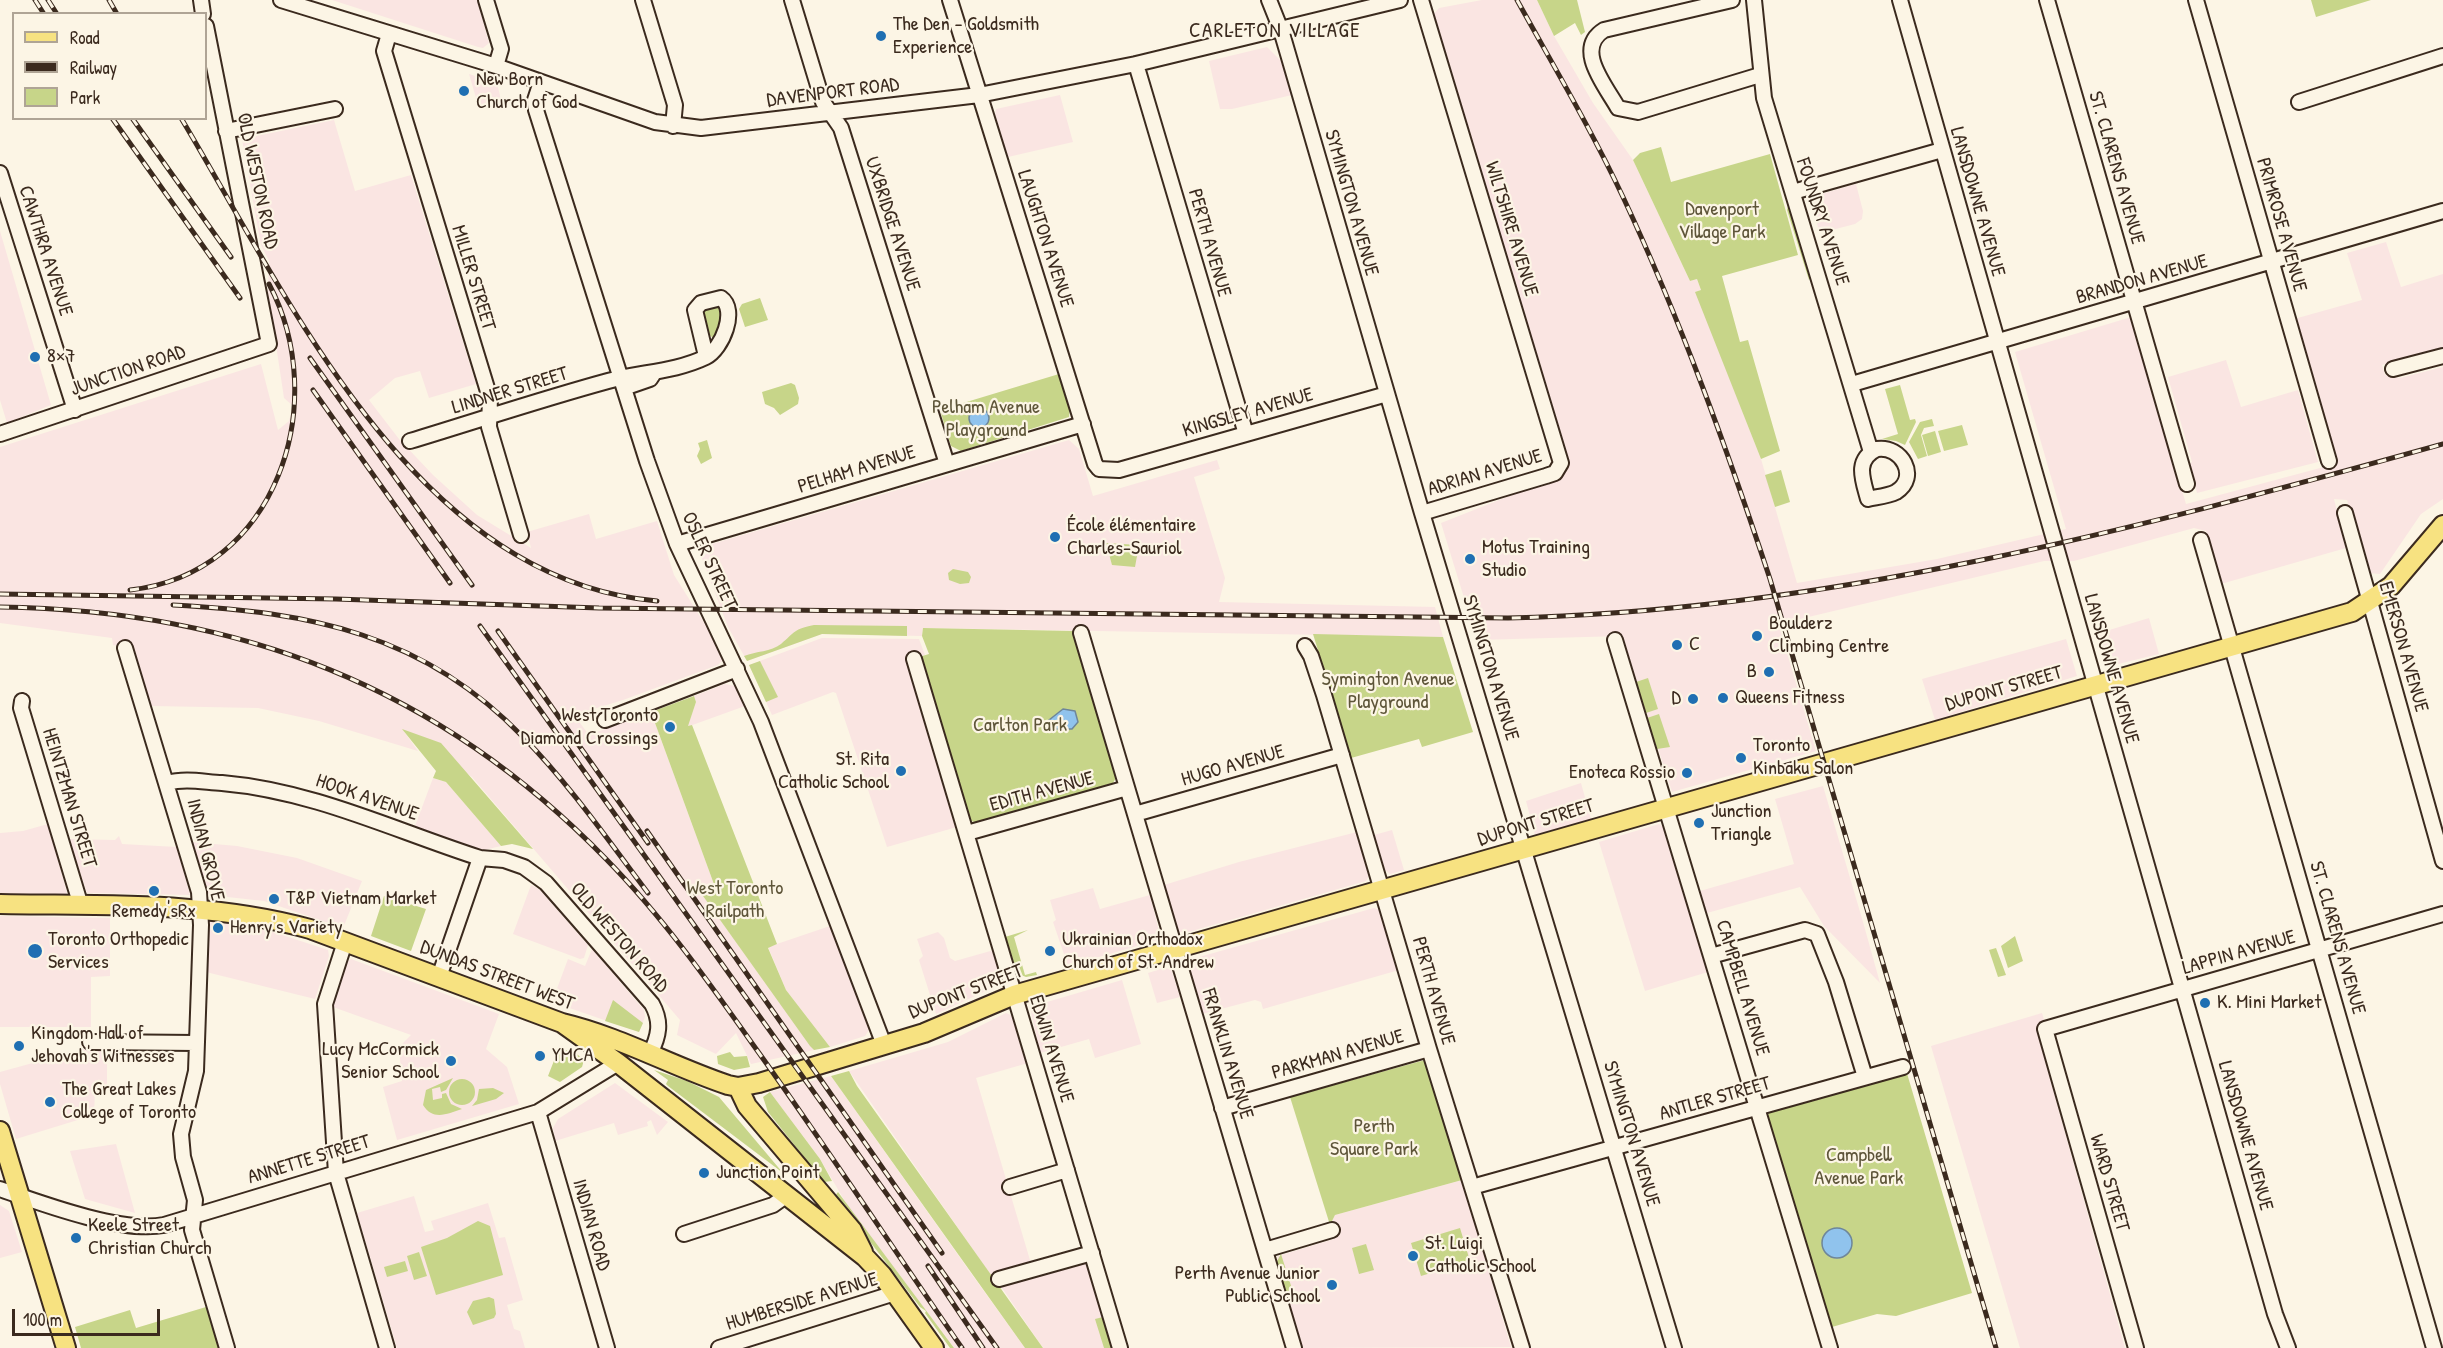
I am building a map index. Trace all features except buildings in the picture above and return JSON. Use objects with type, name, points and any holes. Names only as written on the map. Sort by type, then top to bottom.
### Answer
[{"type":"main road","name":"DUPONT STREET","points":[[738,1087],[924,1033],[1014,995],[1175,951],[2352,612],[2370,603],[2391,586],[2443,525]]},
{"type":"main road","name":"DUNDAS STREET WEST","points":[[0,904],[201,908],[270,918],[345,942],[562,1023],[618,1063],[865,1257],[896,1293],[934,1348]]},
{"type":"main road","points":[[562,1023],[624,1041],[650,1054],[738,1087],[747,1106],[796,1167],[809,1178],[852,1230],[865,1257]]},
{"type":"main road","points":[[618,1063],[650,1054]]},
{"type":"main road","points":[[0,1131],[66,1348]]},
{"type":"main road","points":[[787,1195],[798,1182],[796,1167]]},
{"type":"street","name":"DAVENPORT ROAD","points":[[281,0],[312,4],[389,33],[496,66],[674,126],[714,127],[979,95],[1136,64],[1281,30],[1374,3],[1400,0]]},
{"type":"street","points":[[486,0],[501,49],[496,66]]},
{"type":"street","points":[[643,0],[675,105],[674,126]]},
{"type":"street","name":"UXBRIDGE AVENUE","points":[[792,0],[823,102],[841,128],[947,464]]},
{"type":"street","name":"LAUGHTON AVENUE","points":[[950,0],[1095,464],[1104,471],[1119,470]]},
{"type":"street","name":"SYMINGTON AVENUE","points":[[1269,0],[1281,30],[1422,513],[1674,1348]]},
{"type":"street","name":"WILTSHIRE AVENUE","points":[[1421,0],[1560,457],[1560,469]]},
{"type":"street","points":[[1732,0],[1604,30],[1594,36],[1591,43],[1591,58],[1618,108],[1626,112],[1638,112],[1760,75]]},
{"type":"street","name":"FOUNDRY AVENUE","points":[[1754,0],[1760,75],[1766,106],[1871,452]]},
{"type":"street","name":"LANSDOWNE AVENUE","points":[[1900,0],[2272,1303],[2288,1348]]},
{"type":"street","name":"ST. CLARENS AVENUE","points":[[2048,0],[2187,484]]},
{"type":"street","name":"PRIMROSE AVENUE","points":[[2196,0],[2329,461]]},
{"type":"street","name":"OLD WESTON ROAD","points":[[207,31],[269,344]]},
{"type":"street","name":"MILLER STREET","points":[[389,33],[384,51],[490,398],[489,427],[520,535]]},
{"type":"street","points":[[2299,102],[2443,56]]},
{"type":"street","name":"PERTH AVENUE","points":[[1136,64],[1246,434]]},
{"type":"street","name":"OSLER STREET","points":[[541,82],[535,100],[536,110],[622,383],[677,544],[761,722],[884,1045]]},
{"type":"street","points":[[226,131],[335,109]]},
{"type":"street","points":[[1792,192],[1942,150]]},
{"type":"street","name":"CAWTHRA AVENUE","points":[[0,172],[75,410]]},
{"type":"street","name":"BRANDON AVENUE","points":[[1852,384],[2443,211]]},
{"type":"street","name":"JUNCTION ROAD","points":[[0,434],[269,344]]},
{"type":"street","name":"LINDNER STREET","points":[[410,441],[622,383],[641,373],[654,373],[706,356]]},
{"type":"street","points":[[2393,369],[2443,356]]},
{"type":"street","name":"KINGSLEY AVENUE","points":[[1119,470],[1387,394]]},
{"type":"street","name":"PELHAM AVENUE","points":[[677,544],[1083,424]]},
{"type":"street","name":"ADRIAN AVENUE","points":[[1422,513],[1546,476],[1560,469]]},
{"type":"street","name":"EMERSON AVENUE","points":[[2345,513],[2443,861]]},
{"type":"street","name":"ST. CLARENS AVENUE","points":[[2200,540],[2434,1348]]},
{"type":"street","name":"FRANKLIN AVENUE","points":[[1081,633],[1294,1348]]},
{"type":"street","name":"CAMPBELL AVENUE","points":[[1615,640],[1830,1348]]},
{"type":"street","name":"PERTH AVENUE","points":[[1305,646],[1311,656],[1342,755],[1429,1049],[1522,1348]]},
{"type":"street","name":"INDIAN GROVE","points":[[125,648],[199,892],[201,908],[196,1071],[181,1134],[183,1157],[195,1200],[194,1236],[227,1348]]},
{"type":"street","name":"EDWIN AVENUE","points":[[914,659],[1120,1348]]},
{"type":"street","points":[[605,720],[736,669]]},
{"type":"street","name":"HEINTZMAN STREET","points":[[22,701],[21,708],[81,906]]},
{"type":"street","name":"HUGO AVENUE","points":[[1135,814],[1342,755]]},
{"type":"street","name":"HOOK AVENUE","points":[[167,783],[184,780],[284,791],[339,806],[480,858],[504,860],[524,867],[546,883]]},
{"type":"street","name":"EDITH AVENUE","points":[[967,833],[1127,788]]},
{"type":"street","points":[[439,977],[480,858]]},
{"type":"street","name":"OLD WESTON ROAD","points":[[546,883],[652,1004],[658,1014],[659,1034],[650,1054]]},
{"type":"street","name":"LAPPIN AVENUE","points":[[2045,1029],[2443,914]]},
{"type":"street","points":[[1711,956],[1805,930],[1817,934],[1836,982],[1865,1077]]},
{"type":"street","points":[[345,942],[325,1004],[336,1173],[387,1348]]},
{"type":"street","name":"WARD STREET","points":[[2045,1029],[2136,1348]]},
{"type":"street","points":[[90,1042],[196,1043]]},
{"type":"street","name":"PARKMAN AVENUE","points":[[1222,1108],[1429,1049]]},
{"type":"street","name":"ANNETTE STREET","points":[[0,1190],[140,1228],[164,1225],[538,1112],[618,1063]]},
{"type":"street","name":"ANTLER STREET","points":[[1472,1187],[1903,1066]]},
{"type":"street","name":"INDIAN ROAD","points":[[538,1112],[607,1348]]},
{"type":"street","points":[[1010,1187],[1067,1170]]},
{"type":"street","points":[[684,1234],[773,1205],[787,1195]]},
{"type":"street","points":[[1265,1250],[1332,1230]]},
{"type":"street","points":[[999,1279],[1092,1253]]},
{"type":"street","name":"HUMBERSIDE AVENUE","points":[[719,1348],[896,1293]]},
{"type":"shaded area","points":[[332,0],[477,0],[489,43],[483,48],[478,47]]},
{"type":"shaded area","points":[[1482,0],[1537,0],[1554,36],[1593,103],[1633,160],[1690,281],[1697,279],[1701,290],[1696,292],[1761,459],[1797,583],[1937,559],[2066,529],[2015,352],[2128,318],[2131,318],[2186,504],[2335,464],[2294,319],[2362,300],[2347,253],[2386,242],[2401,287],[2443,274],[2443,348],[2382,365],[2385,375],[2400,378],[2443,367],[2443,499],[2421,514],[2380,574],[2369,573],[2347,500],[2334,499],[2346,548],[2221,584],[2206,531],[2194,528],[2074,561],[2044,561],[1800,619],[1777,619],[1816,751],[1672,792],[1622,636],[1477,640],[1441,523],[1517,493],[1559,480],[1568,466],[1538,367],[1541,366],[1528,326],[1525,325],[1432,16],[1439,8]]},
{"type":"shaded area","points":[[1267,47],[1281,61],[1292,95],[1232,109],[1220,109],[1209,61]]},
{"type":"shaded area","points":[[469,74],[497,83],[501,100],[479,108]]},
{"type":"shaded area","points":[[1060,95],[1073,142],[1008,157],[995,115],[996,109]]},
{"type":"shaded area","points":[[334,120],[355,191],[411,175],[476,384],[429,398],[420,371],[395,378],[369,400],[399,439],[433,475],[477,515],[531,548],[527,532],[589,514],[596,539],[657,521],[674,575],[708,629],[721,654],[722,661],[718,665],[623,700],[574,715],[589,735],[651,712],[715,887],[703,896],[814,1050],[751,1064],[736,1033],[716,1054],[677,1035],[680,1020],[472,777],[403,730],[418,751],[319,721],[258,708],[152,706],[130,648],[113,645],[112,638],[0,623],[0,447],[261,364],[278,430],[289,421],[293,406],[284,398],[268,292],[269,261],[261,245],[242,139]]},
{"type":"shaded area","points":[[1856,184],[1863,211],[1862,219],[1855,224],[1820,233],[1810,202],[1811,197]]},
{"type":"shaded area","points":[[0,231],[51,405],[7,423],[0,400]]},
{"type":"shaded area","points":[[2226,360],[2241,407],[2298,390],[2318,462],[2197,493],[2189,464],[2192,462],[2168,377]]},
{"type":"shaded area","points":[[1069,440],[1079,449],[1093,496],[1217,460],[1220,469],[1194,477],[1225,578],[1219,602],[1435,607],[1443,637],[923,628],[922,636],[822,634],[747,661],[728,627],[698,548]]},
{"type":"shaded area","points":[[2149,618],[2159,654],[2106,667],[2096,634]]},
{"type":"shaded area","name":"St. Rita Catholic School","points":[[822,638],[919,639],[925,655],[907,660],[957,827],[887,847],[836,693],[833,692],[772,715],[749,665]]},
{"type":"shaded area","points":[[2066,639],[2077,676],[1935,720],[1922,679]]},
{"type":"shaded area","points":[[725,684],[735,686],[745,706],[687,727],[696,702],[694,696]]},
{"type":"shaded area","points":[[433,778],[446,782],[501,846],[480,851],[415,826]]},
{"type":"shaded area","points":[[1581,783],[1591,819],[1535,835],[1526,801]]},
{"type":"shaded area","points":[[1823,786],[1880,983],[1824,926],[1800,887],[1707,913],[1700,891],[1794,864],[1775,799]]},
{"type":"shaded area","points":[[48,824],[67,893],[63,896],[0,894],[0,833],[23,831]]},
{"type":"shaded area","points":[[1659,824],[1665,828],[1708,972],[1645,991],[1599,842]]},
{"type":"shaded area","points":[[1392,830],[1404,870],[1390,874],[1385,870],[1374,835]]},
{"type":"shaded area","points":[[1357,832],[1370,874],[1366,881],[1185,933],[1178,931],[1164,885],[1239,862]]},
{"type":"shaded area","points":[[119,836],[122,844],[177,847],[190,895],[87,893],[69,839],[115,840]]},
{"type":"shaded area","points":[[192,842],[237,846],[297,858],[362,881],[343,928],[264,901],[209,895]]},
{"type":"shaded area","points":[[531,885],[539,889],[588,945],[584,958],[580,959],[513,934]]},
{"type":"shaded area","points":[[1093,888],[1100,909],[1150,895],[1161,939],[1068,966],[1053,922],[1056,920],[1050,900]]},
{"type":"shaded area","points":[[1374,908],[1380,910],[1399,970],[1263,1009],[1261,1002],[1255,1000],[1202,1014],[1189,967],[1192,959]]},
{"type":"shaded area","points":[[0,916],[110,918],[110,976],[91,977],[91,1027],[0,1027]]},
{"type":"shaded area","points":[[211,921],[270,931],[328,950],[329,956],[315,999],[206,972],[208,927]]},
{"type":"shaded area","points":[[830,926],[869,1030],[865,1036],[830,1047],[786,990],[768,947]]},
{"type":"shaded area","points":[[938,932],[944,938],[950,958],[955,961],[994,950],[1002,976],[1001,984],[936,1014],[919,960],[923,956],[917,939]]},
{"type":"shaded area","points":[[592,949],[644,1010],[645,1017],[639,1032],[552,1002],[568,959],[585,966]]},
{"type":"shaded area","name":"Lucy McCormick Senior School","points":[[351,959],[499,1014],[486,1049],[507,1067],[519,1104],[397,1140],[383,1087],[402,1081],[399,1047],[411,1035],[333,1007],[347,962]]},
{"type":"shaded area","points":[[1164,968],[1171,969],[1180,997],[1157,1003],[1148,973]]},
{"type":"shaded area","points":[[1122,980],[1141,1044],[1095,1058],[1089,1039],[1040,1053],[1030,1007]]},
{"type":"shaded area","points":[[1006,1013],[1013,1016],[1028,1063],[976,1078],[1032,1267],[992,1277],[849,1071],[948,1042]]},
{"type":"shaded area","points":[[2042,1013],[2045,1023],[2040,1043],[2125,1348],[2020,1348],[1931,1046]]},
{"type":"shaded area","name":"The Great Lakes College of Toronto","points":[[87,1048],[107,1048],[107,1089],[95,1089],[94,1115],[16,1139],[0,1084],[0,1072]]},
{"type":"shaded area","points":[[831,1076],[1025,1348],[954,1348],[849,1208],[820,1159],[770,1092]]},
{"type":"shaded area","points":[[615,1083],[668,1122],[657,1135],[651,1120],[647,1122],[648,1126],[618,1135],[614,1123],[555,1141],[553,1128],[558,1119]]},
{"type":"shaded area","points":[[116,1144],[135,1213],[85,1199],[70,1151]]},
{"type":"shaded area","name":"St. Luigi Catholic School","points":[[1462,1180],[1511,1347],[1302,1348],[1276,1263],[1278,1256],[1334,1239],[1330,1225],[1335,1215]]},
{"type":"shaded area","points":[[414,1196],[425,1232],[434,1230],[431,1221],[488,1203],[499,1238],[505,1237],[523,1300],[507,1305],[514,1329],[520,1331],[525,1348],[397,1348],[357,1213]]},
{"type":"shaded area","points":[[0,1205],[9,1211],[22,1252],[0,1258]]},
{"type":"shaded area","points":[[1086,1258],[1113,1348],[1043,1348],[998,1282]]},
{"type":"green space","points":[[1537,0],[1577,0],[1585,32],[1581,35],[1575,23],[1554,36]]},
{"type":"green space","points":[[2311,0],[2371,0],[2316,17]]},
{"type":"green space","name":"Davenport Village Park","points":[[1661,147],[1671,182],[1770,154],[1798,255],[1722,276],[1740,342],[1748,340],[1780,451],[1761,459],[1695,292],[1701,290],[1697,279],[1690,281],[1633,160],[1640,153]]},
{"type":"green space","points":[[1789,202],[1812,275],[1809,280],[1787,210]]},
{"type":"green space","points":[[760,298],[768,320],[745,327],[739,309],[742,304]]},
{"type":"green space","points":[[719,303],[724,313],[716,337],[713,338],[705,328],[704,311],[705,307]]},
{"type":"green space","name":"Pelham Avenue Playground","points":[[1059,374],[1070,408],[1069,417],[961,451],[951,446],[940,410]]},
{"type":"green space","points":[[791,383],[795,385],[799,398],[798,404],[780,415],[774,408],[765,404],[762,392]]},
{"type":"green space","points":[[1900,385],[1910,420],[1915,419],[1916,422],[1905,445],[1882,439],[1898,434],[1885,389]]},
{"type":"green space","points":[[1932,419],[1934,426],[1924,428],[1921,435],[1927,456],[1918,459],[1909,442],[1920,422]]},
{"type":"green space","points":[[1962,425],[1968,445],[1944,451],[1938,431]]},
{"type":"green space","points":[[1935,431],[1941,452],[1928,456],[1922,435]]},
{"type":"green space","points":[[707,440],[712,458],[701,464],[697,456],[700,449],[698,443]]},
{"type":"green space","points":[[1781,470],[1790,502],[1775,507],[1765,475]]},
{"type":"green space","points":[[1106,543],[1139,545],[1135,567],[1112,565]]},
{"type":"green space","points":[[953,569],[968,572],[971,577],[969,583],[960,584],[949,580],[948,573]]},
{"type":"green space","points":[[814,625],[907,626],[907,636],[822,634],[747,661],[744,656],[773,649],[798,630]]},
{"type":"green space","name":"Carlton Park","points":[[923,628],[1073,631],[1117,776],[1113,783],[978,823],[971,821],[919,657],[929,654],[922,636]]},
{"type":"green space","name":"Symington Avenue Playground","points":[[1313,634],[1443,637],[1473,732],[1422,747],[1419,739],[1351,758]]},
{"type":"green space","points":[[760,661],[778,697],[766,702],[749,665]]},
{"type":"green space","points":[[1648,678],[1658,709],[1646,713],[1636,682]]},
{"type":"green space","name":"West Toronto Railpath","points":[[694,696],[696,702],[688,726],[692,725],[777,944],[768,948],[786,990],[830,1047],[814,1050],[810,1046],[703,896],[715,887],[651,712]]},
{"type":"green space","points":[[1659,714],[1670,747],[1657,749],[1647,718]]},
{"type":"green space","points":[[402,729],[441,743],[533,849],[512,844],[501,846],[446,782],[433,778],[436,771]]},
{"type":"green space","points":[[384,896],[426,909],[411,951],[371,936]]},
{"type":"green space","points":[[1028,930],[1014,937],[1025,975],[1036,972],[1037,975],[1026,977],[1016,973],[1005,937]]},
{"type":"green space","points":[[2015,936],[2023,961],[2008,968],[2001,946]]},
{"type":"green space","points":[[1996,948],[2006,975],[1998,977],[1989,950]]},
{"type":"green space","points":[[613,1000],[643,1023],[639,1032],[605,1021]]},
{"type":"green space","points":[[571,1049],[584,1060],[582,1067],[560,1082],[548,1076],[557,1053]]},
{"type":"green space","points":[[730,1052],[734,1057],[747,1056],[750,1067],[734,1070],[718,1064],[717,1056]]},
{"type":"green space","name":"Perth Square Park","points":[[1425,1060],[1462,1180],[1335,1215],[1330,1225],[1290,1097]]},
{"type":"green space","points":[[654,1070],[687,1081],[719,1097],[783,1173],[668,1086],[666,1084],[668,1080]]},
{"type":"green space","name":"Campbell Avenue Park","points":[[1906,1070],[1972,1293],[1896,1316],[1877,1314],[1832,1327],[1822,1301],[1767,1117],[1770,1111]]},
{"type":"green space","points":[[849,1071],[857,1086],[1043,1348],[1025,1348],[831,1076]]},
{"type":"green space","points":[[453,1078],[446,1090],[441,1092],[440,1087],[432,1089],[433,1100],[442,1098],[442,1094],[446,1093],[451,1104],[462,1109],[441,1115],[431,1113],[423,1105],[426,1090]]},
{"type":"green space","points":[[462,1079],[471,1083],[475,1092],[471,1101],[462,1105],[453,1101],[449,1092],[453,1083]]},
{"type":"green space","points":[[493,1088],[504,1093],[496,1099],[472,1106],[477,1100],[479,1089]]},
{"type":"green space","points":[[770,1092],[820,1159],[832,1181],[824,1182],[768,1112],[763,1097]]},
{"type":"green space","points":[[838,1192],[954,1348],[950,1348],[925,1313],[926,1311],[920,1307],[835,1196]]},
{"type":"green space","points":[[478,1221],[490,1226],[503,1275],[436,1295],[421,1247],[447,1238]]},
{"type":"green space","points":[[1460,1228],[1470,1261],[1421,1276],[1411,1243]]},
{"type":"green space","points":[[1366,1244],[1374,1270],[1359,1274],[1352,1248]]},
{"type":"green space","points":[[419,1252],[427,1276],[414,1280],[407,1256]]},
{"type":"green space","points":[[1281,1254],[1293,1292],[1286,1294],[1276,1263]]},
{"type":"green space","points":[[405,1261],[408,1271],[387,1277],[384,1267]]},
{"type":"green space","points":[[489,1297],[494,1299],[496,1314],[494,1318],[473,1325],[467,1312],[473,1301]]},
{"type":"green space","points":[[206,1307],[219,1348],[81,1348],[75,1327],[130,1310],[136,1328]]},
{"type":"green space","points":[[1103,1317],[1113,1348],[1104,1348],[1095,1319]]},
{"type":"water","points":[[979,408],[986,411],[989,418],[986,425],[979,428],[972,425],[969,418],[972,411]]},
{"type":"water","points":[[1063,709],[1075,711],[1078,722],[1072,729],[1052,729],[1049,720]]},
{"type":"water","points":[[1837,1228],[1848,1232],[1852,1243],[1848,1254],[1837,1258],[1826,1254],[1822,1243],[1826,1232]]},
{"type":"railway","points":[[35,0],[43,12]]},
{"type":"railway","points":[[48,0],[56,12]]},
{"type":"railway","points":[[109,0],[116,12]]},
{"type":"railway","points":[[1517,0],[1585,122],[1623,197],[1684,338],[1737,482],[1770,579],[1996,1348]]},
{"type":"railway","points":[[113,120],[240,298]]},
{"type":"railway","points":[[133,120],[231,257]]},
{"type":"railway","points":[[182,120],[267,267],[316,345],[370,420],[429,487],[496,542],[572,582],[657,601]]},
{"type":"railway","points":[[130,590],[181,577],[223,552],[255,518],[278,476],[291,429],[295,380],[287,331],[269,284]]},
{"type":"railway","points":[[310,358],[472,585]]},
{"type":"railway","points":[[313,390],[450,583]]},
{"type":"railway","points":[[0,594],[336,599],[599,608],[1508,618],[1627,612],[1746,600],[1863,582],[1980,560],[2097,535],[2213,506],[2443,444]]},
{"type":"railway","points":[[173,605],[272,614],[318,623],[362,635],[405,652],[446,674],[485,702],[540,755],[588,813],[648,893]]},
{"type":"railway","points":[[0,607],[88,612],[172,623],[252,643],[330,670],[404,704],[474,747],[542,799],[627,881],[684,949],[833,1158],[962,1348]]},
{"type":"railway","points":[[480,626],[997,1348]]},
{"type":"railway","points":[[498,631],[648,843]]},
{"type":"railway","points":[[647,831],[942,1253]]},
{"type":"railway","points":[[928,1266],[983,1348]]},
{"type":"place","name":"The Den - Goldsmith Experience","points":[[881,36]]},
{"type":"place","name":"New Born Church of God","points":[[464,91]]},
{"type":"place","name":"8×7","points":[[35,357]]},
{"type":"place","name":"École élémentaire Charles-Sauriol","points":[[1055,537]]},
{"type":"place","name":"Motus Training Studio","points":[[1470,559]]},
{"type":"place","name":"Boulderz Climbing Centre","points":[[1757,636]]},
{"type":"place","name":"C","points":[[1677,645]]},
{"type":"place","name":"B","points":[[1769,672]]},
{"type":"place","name":"Queens Fitness","points":[[1723,698]]},
{"type":"place","name":"D","points":[[1693,699]]},
{"type":"place","name":"West Toronto Diamond Crossings","points":[[670,727]]},
{"type":"place","name":"Toronto Kinbaku Salon","points":[[1741,758]]},
{"type":"place","name":"St. Rita Catholic School","points":[[901,771]]},
{"type":"place","name":"Enoteca Rossio","points":[[1687,773]]},
{"type":"place","name":"Junction Triangle","points":[[1699,823]]},
{"type":"place","name":"Remedy'sRx","points":[[154,891]]},
{"type":"place","name":"T&P Vietnam Market","points":[[274,899]]},
{"type":"place","name":"Henry's Variety","points":[[218,928]]},
{"type":"place","name":"Toronto Orthopedic Services","points":[[35,951]]},
{"type":"place","name":"Ukrainian Orthodox Church of St. Andrew","points":[[1050,951]]},
{"type":"place","name":"K. Mini Market","points":[[2205,1003]]},
{"type":"place","name":"Kingdom Hall of Jehovah's Witnesses","points":[[19,1046]]},
{"type":"place","name":"YMCA","points":[[540,1056]]},
{"type":"place","name":"Lucy McCormick Senior School","points":[[451,1061]]},
{"type":"place","name":"The Great Lakes College of Toronto","points":[[50,1102]]},
{"type":"place","name":"Junction Point","points":[[704,1173]]},
{"type":"place","name":"Keele Street Christian Church","points":[[76,1238]]},
{"type":"place","name":"St. Luigi Catholic School","points":[[1413,1256]]},
{"type":"place","name":"Perth Avenue Junior Public School","points":[[1332,1285]]},
{"type":"district","name":"CARLETON VILLAGE","points":[[1275,31]]}]
